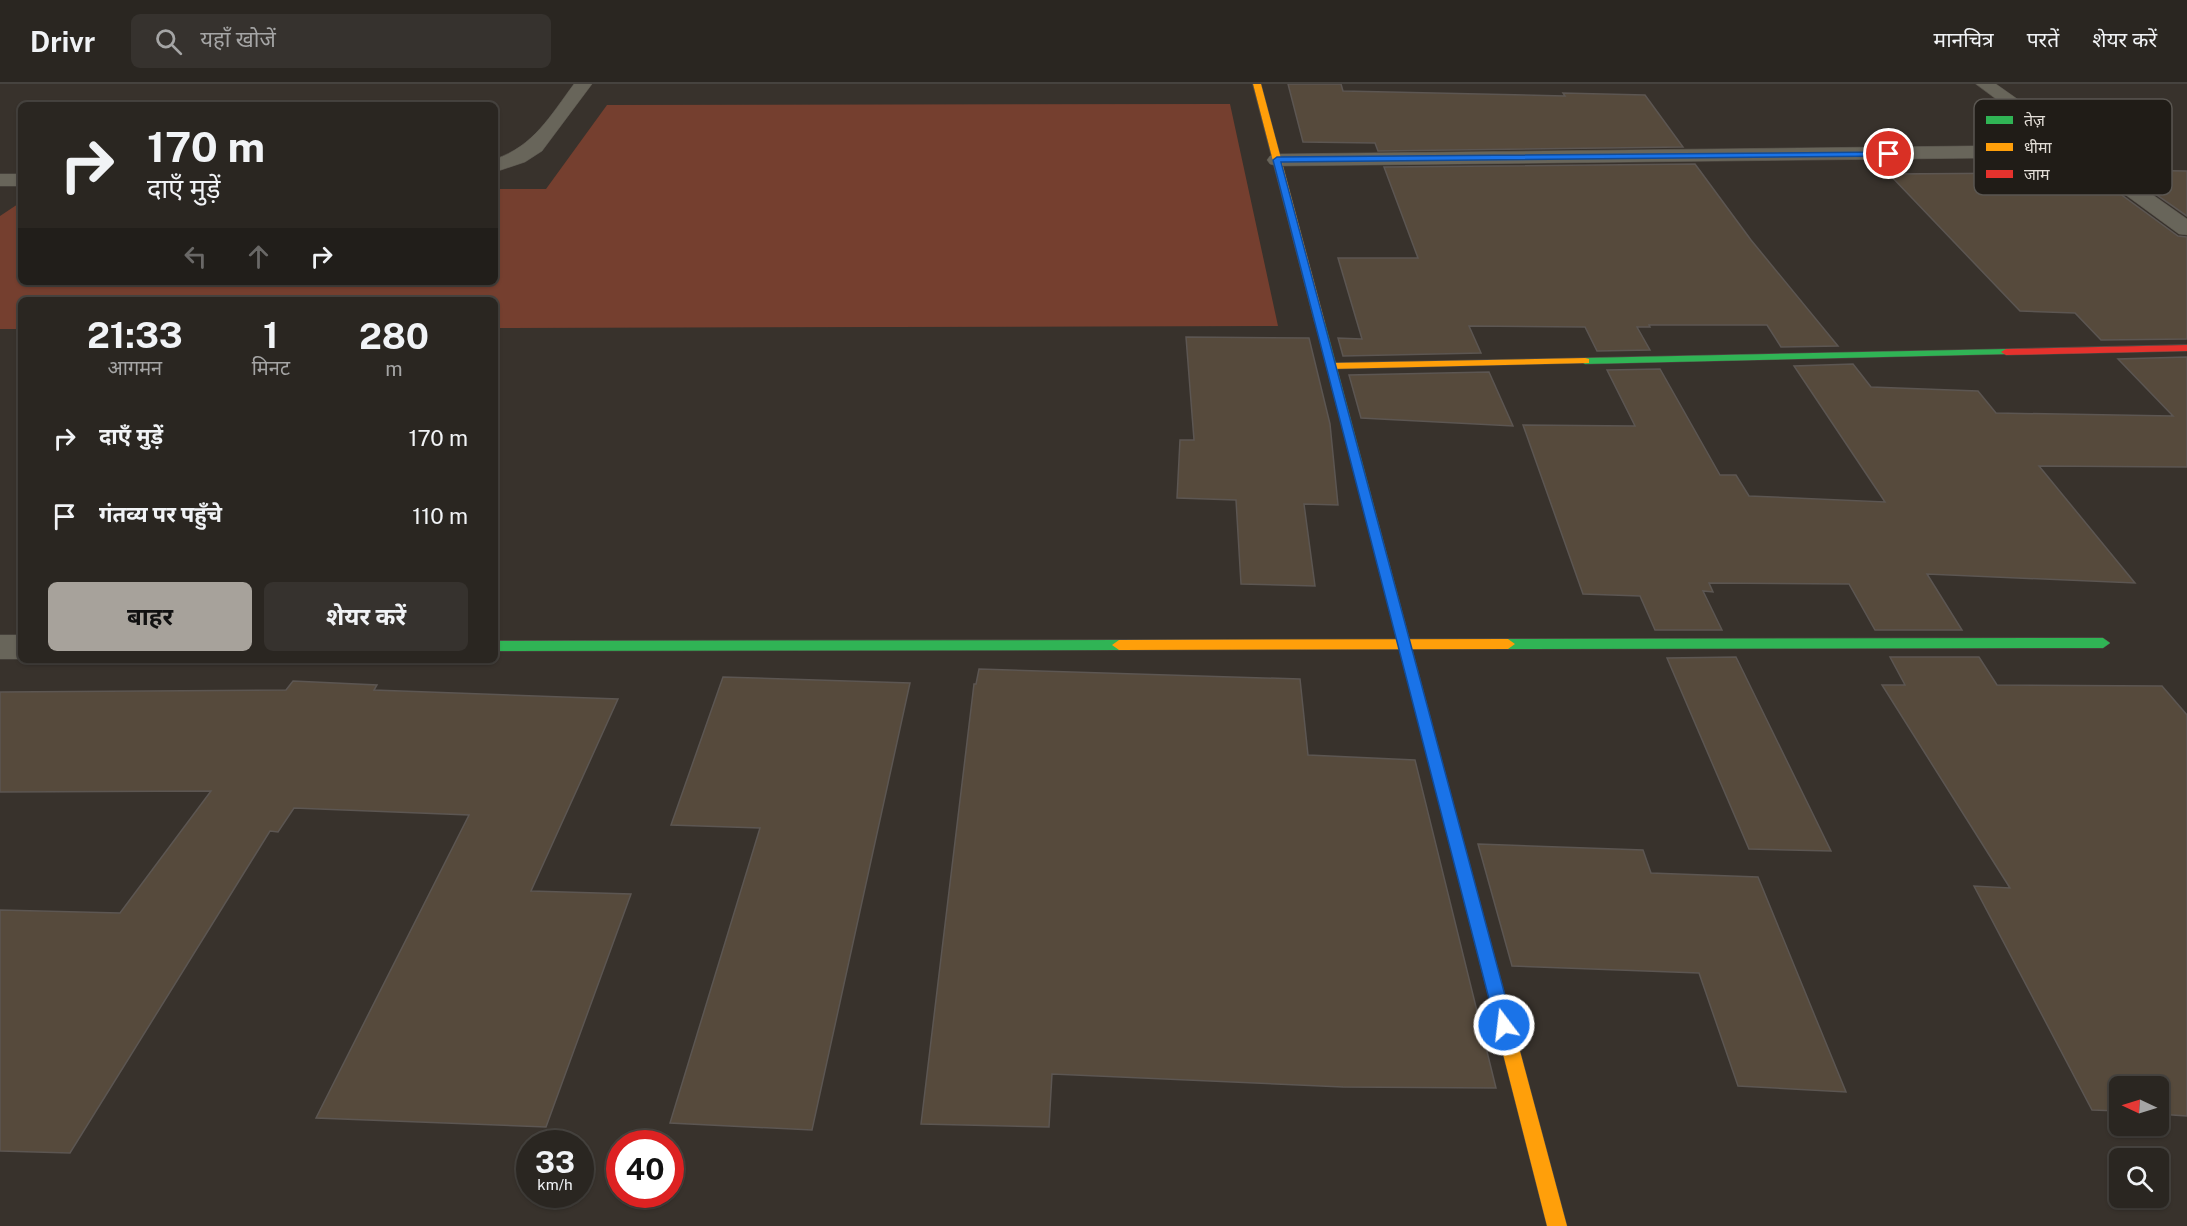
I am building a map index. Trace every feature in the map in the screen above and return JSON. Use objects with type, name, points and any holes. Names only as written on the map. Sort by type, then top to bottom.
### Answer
[{"type":"street","points":[[498,165],[518,158],[535,147],[583,84]]},
{"type":"street","points":[[1257,84],[1557,1226]]},
{"type":"street","points":[[1985,84],[2006,99]]},
{"type":"street","points":[[1277,160],[1974,152]]},
{"type":"street","points":[[2140,195],[2187,229]]},
{"type":"street","points":[[1331,366],[2187,348]]},
{"type":"street","points":[[498,646],[2103,643]]},
{"type":"street","points":[[0,647],[18,647]]},
{"type":"shaded area","points":[[1230,104],[1278,326],[498,328],[498,297],[18,297],[18,329],[0,329],[0,216],[18,204],[18,285],[498,285],[498,189],[546,189],[607,105]]},
{"type":"building","points":[[1288,84],[1341,84],[1343,91],[1565,96],[1563,93],[1645,95],[1683,147],[1378,151],[1375,143],[1303,142]]},
{"type":"building","points":[[1695,164],[1751,240],[1838,346],[1781,347],[1767,325],[1649,325],[1650,327],[1637,327],[1650,350],[1597,351],[1585,327],[1469,326],[1481,353],[1343,356],[1338,338],[1362,339],[1338,258],[1418,258],[1384,167]]},
{"type":"building","points":[[2172,171],[2187,171],[2187,216],[2157,195],[2172,195]]},
{"type":"building","points":[[1974,173],[1974,195],[2122,195],[2178,236],[2187,237],[2187,339],[2101,340],[2075,313],[2020,311],[1889,174]]},
{"type":"building","points":[[1186,337],[1309,338],[1330,424],[1338,505],[1304,504],[1315,586],[1241,584],[1236,500],[1177,498],[1180,440],[1194,440]]},
{"type":"building","points":[[2187,357],[2187,467],[2039,466],[2135,583],[1927,574],[1962,630],[1875,630],[1849,584],[1709,583],[1713,592],[1703,591],[1722,630],[1655,630],[1640,596],[1583,594],[1523,425],[1635,426],[1607,370],[1660,369],[1720,475],[1736,475],[1749,496],[1885,502],[1794,366],[1853,364],[1871,387],[1978,391],[1996,413],[2173,416],[2118,359]]},
{"type":"building","points":[[1489,372],[1513,426],[1361,418],[1349,375]]},
{"type":"building","points":[[1736,657],[1831,851],[1749,849],[1667,658]]},
{"type":"building","points":[[1890,657],[1979,657],[1997,685],[2162,686],[2187,715],[2187,1116],[2169,1115],[2169,1076],[2109,1076],[2109,1111],[2092,1110],[1974,886],[2010,888],[1882,685],[1905,685]]},
{"type":"building","points":[[979,669],[1300,679],[1308,755],[1415,760],[1496,1088],[1343,1087],[1052,1074],[1049,1127],[921,1124],[974,684],[976,684]]},
{"type":"building","points":[[723,677],[910,683],[812,1130],[670,1123],[760,828],[671,825]]},
{"type":"building","points":[[293,681],[377,685],[374,690],[618,699],[531,891],[631,894],[546,1127],[316,1118],[469,815],[294,808],[278,832],[270,831],[70,1153],[0,1151],[0,910],[120,913],[211,791],[0,792],[0,692],[286,690]]},
{"type":"building","points":[[1478,844],[1643,850],[1651,873],[1758,877],[1846,1092],[1738,1086],[1699,973],[1512,966]]},
{"type":"traffic: fast","points":[[1320,323],[1439,776]]},
{"type":"traffic: fast","points":[[1585,361],[2006,352]]},
{"type":"traffic: fast","points":[[1508,644],[2103,643]]},
{"type":"traffic: fast","points":[[498,646],[1119,645]]},
{"type":"traffic: slow","points":[[1257,84],[1320,323]]},
{"type":"traffic: slow","points":[[1331,366],[1585,361]]},
{"type":"traffic: slow","points":[[1119,645],[1508,644]]},
{"type":"traffic: slow","points":[[1439,776],[1557,1226]]},
{"type":"traffic: jam","points":[[2006,352],[2187,348]]},
{"type":"route","points":[[1504,1025],[1277,160],[1889,154]]}]
